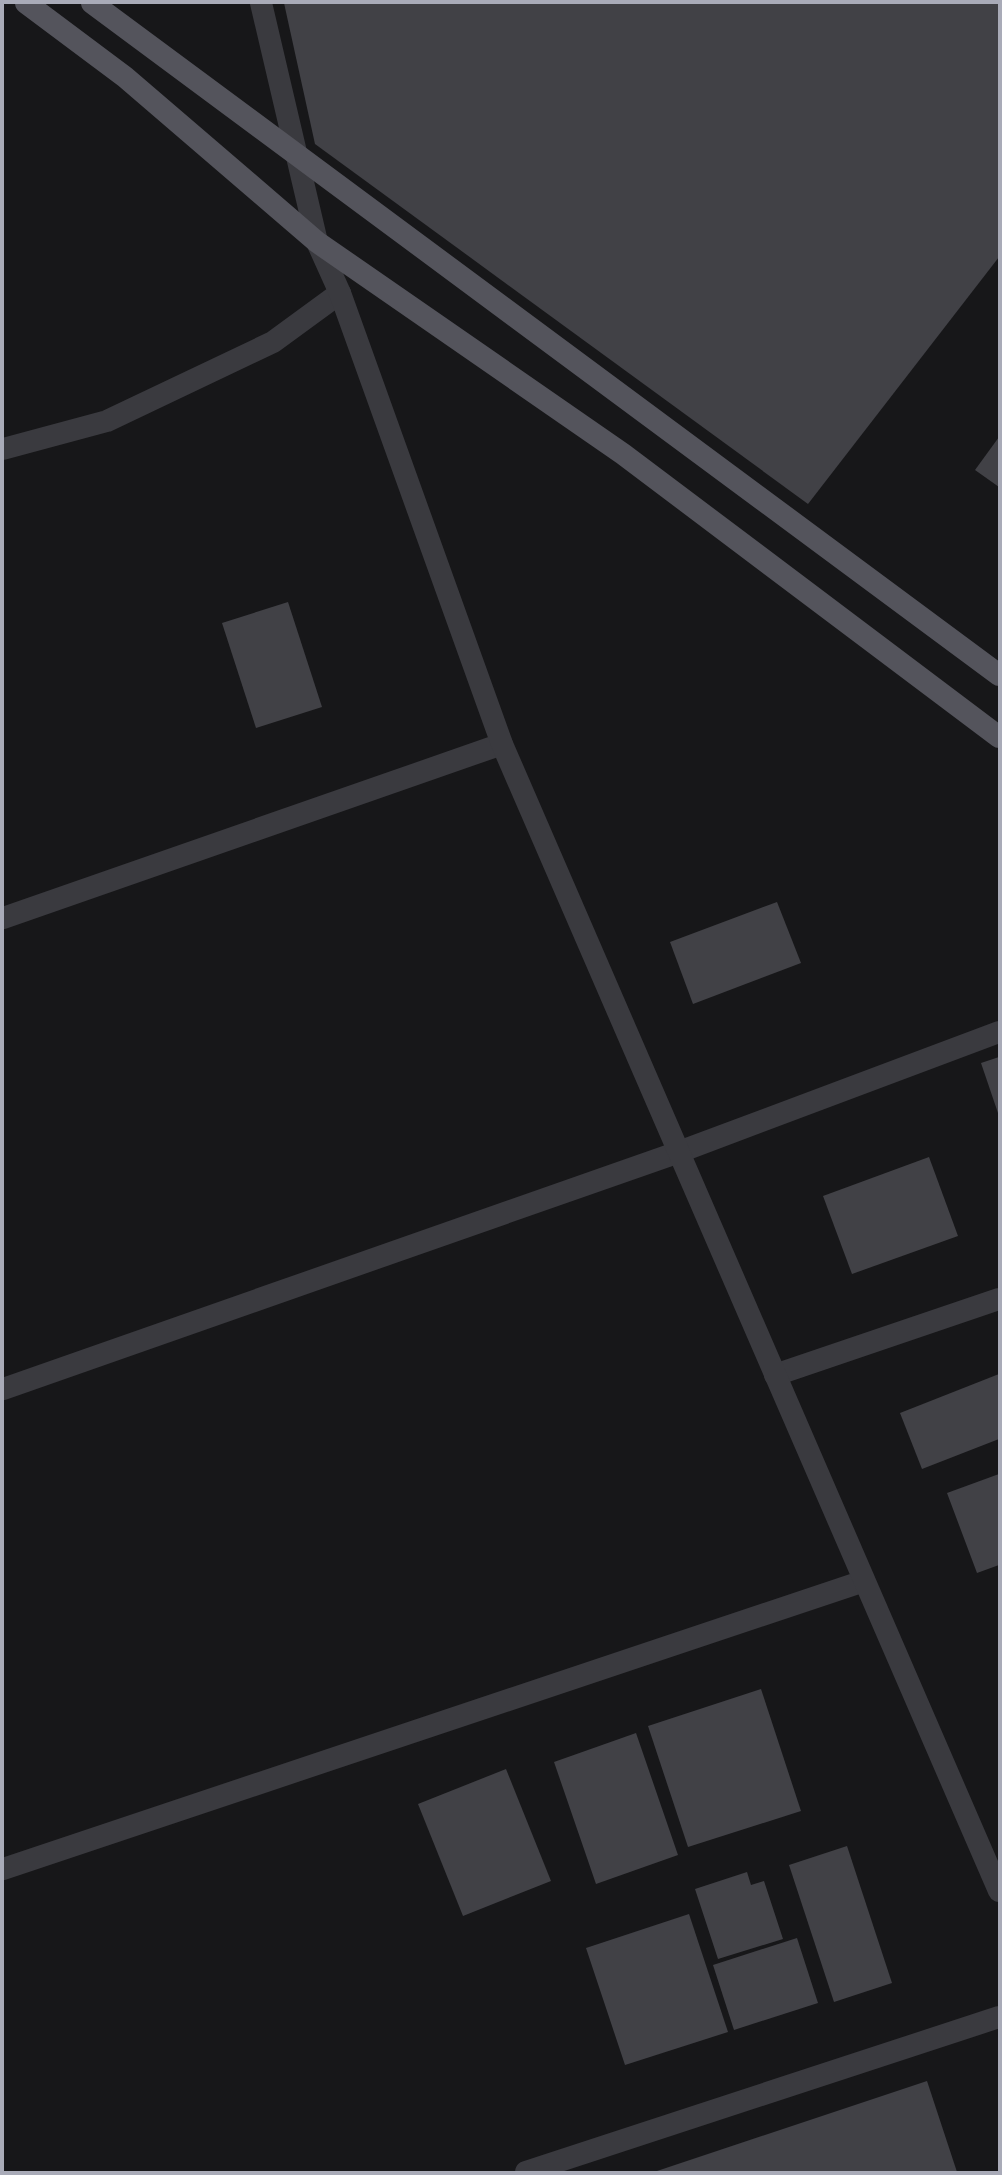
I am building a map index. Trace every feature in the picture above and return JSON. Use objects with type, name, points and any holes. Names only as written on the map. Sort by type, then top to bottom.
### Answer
[{"type":"main road","points":[[26,3],[125,76],[317,242],[622,454],[999,737]]},
{"type":"main road","points":[[92,3],[110,11],[297,155],[999,675]]},
{"type":"street","points":[[261,3],[317,242],[340,293],[502,744],[999,1891]]},
{"type":"street","points":[[3,449],[107,421],[273,342],[340,293]]},
{"type":"street","points":[[3,918],[502,744]]},
{"type":"street","points":[[3,1389],[678,1152],[999,1032]]},
{"type":"street","points":[[775,1375],[999,1299]]},
{"type":"street","points":[[3,1869],[864,1581]]},
{"type":"street","points":[[526,2172],[999,2017]]},
{"type":"building","points":[[284,3],[999,3],[999,257],[808,504],[315,144]]},
{"type":"building","points":[[999,437],[999,487],[975,470]]},
{"type":"building","points":[[288,602],[322,707],[256,728],[222,623]]},
{"type":"building","points":[[777,902],[801,963],[693,1004],[670,942]]},
{"type":"building","points":[[999,1057],[999,1116],[981,1063]]},
{"type":"building","points":[[929,1157],[958,1236],[852,1274],[823,1196]]},
{"type":"building","points":[[999,1374],[999,1439],[922,1469],[900,1413]]},
{"type":"building","points":[[999,1474],[999,1565],[977,1573],[947,1493]]},
{"type":"building","points":[[761,1689],[801,1811],[688,1847],[648,1726]]},
{"type":"building","points":[[636,1733],[678,1855],[596,1884],[554,1762]]},
{"type":"building","points":[[506,1769],[551,1881],[463,1916],[418,1804]]},
{"type":"building","points":[[847,1846],[892,1983],[834,2002],[789,1865]]},
{"type":"building","points":[[747,1872],[751,1885],[764,1881],[783,1939],[718,1959],[695,1889]]},
{"type":"building","points":[[689,1914],[728,2032],[625,2065],[586,1948]]},
{"type":"building","points":[[797,1938],[818,2003],[734,2030],[713,1965]]},
{"type":"building","points":[[927,2081],[957,2172],[654,2172]]}]
